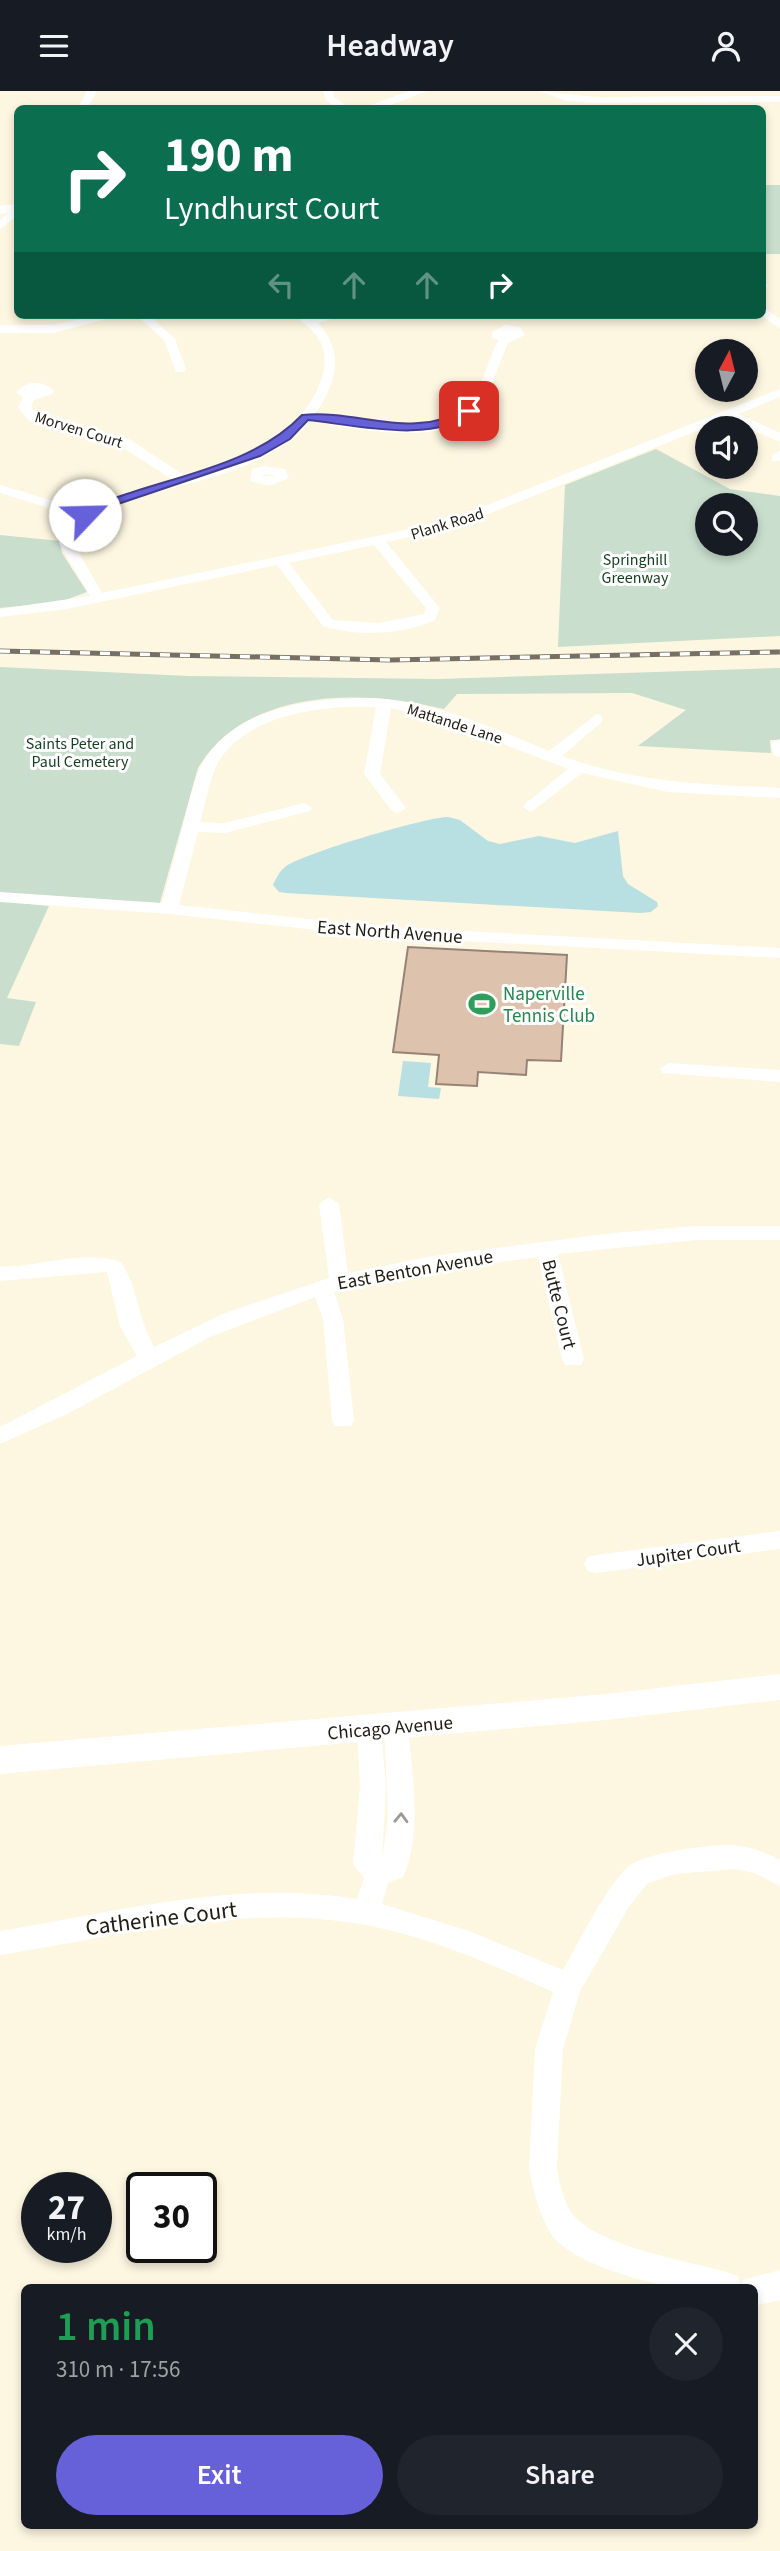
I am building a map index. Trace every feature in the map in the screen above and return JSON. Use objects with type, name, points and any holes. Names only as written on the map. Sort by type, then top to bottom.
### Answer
[{"type":"main road","points":[[378,105],[421,91]]},
{"type":"main road","name":"Chicago Avenue","points":[[0,1761],[383,1728],[780,1687]]},
{"type":"street","points":[[77,91],[91,91]]},
{"type":"street","points":[[328,91],[331,100],[339,105]]},
{"type":"street","points":[[544,91],[567,98],[608,100],[780,99]]},
{"type":"street","points":[[0,226],[14,212]]},
{"type":"street","points":[[766,313],[780,325]]},
{"type":"street","points":[[0,329],[53,330],[98,319]]},
{"type":"street","points":[[146,319],[169,339],[188,374]]},
{"type":"street","points":[[98,598],[66,543],[70,529],[85,515],[109,504],[242,459],[281,441],[306,417],[327,380],[331,364],[327,342],[306,319]]},
{"type":"street","points":[[306,417],[414,428],[456,420],[472,406],[504,338]]},
{"type":"street","name":"Plank Road","points":[[0,613],[98,598],[378,541],[460,521],[780,393]]},
{"type":"street","name":"Morven Court","points":[[30,397],[24,407],[34,418],[113,437],[182,480]]},
{"type":"street","points":[[729,415],[780,438]]},
{"type":"street","points":[[242,459],[260,471]]},
{"type":"street","points":[[0,489],[85,515]]},
{"type":"street","points":[[281,561],[328,623],[334,626],[348,629],[416,622],[430,617],[433,608],[378,541]]},
{"type":"street","name":"Mattande Lane","points":[[169,909],[210,761],[227,741],[245,729],[273,716],[303,709],[346,703],[384,703],[441,715],[580,767],[632,782],[780,793]]},
{"type":"street","points":[[384,703],[372,774],[398,808]]},
{"type":"street","points":[[552,756],[597,719]]},
{"type":"street","points":[[779,744],[780,752]]},
{"type":"street","points":[[531,807],[580,767]]},
{"type":"street","points":[[191,827],[225,828],[304,808]]},
{"type":"street","name":"East North Avenue","points":[[0,897],[169,909],[373,931],[780,953]]},
{"type":"street","points":[[669,1069],[780,1076]]},
{"type":"street","points":[[329,1204],[336,1266],[331,1284],[332,1319],[344,1420]]},
{"type":"street","name":"East Benton Avenue","points":[[0,1436],[80,1400],[150,1359],[230,1319],[331,1284],[396,1269],[546,1248],[708,1232],[780,1233]]},
{"type":"street","name":"Butte Court","points":[[546,1248],[573,1359]]},
{"type":"street","points":[[0,1274],[26,1274],[103,1263],[114,1267],[119,1275],[119,1287],[131,1326],[150,1359]]},
{"type":"street","name":"Jupiter Court","points":[[596,1564],[780,1540]]},
{"type":"street","points":[[366,1912],[378,1874],[394,1869],[400,1843],[402,1816],[383,1728]]},
{"type":"street","points":[[716,2284],[608,2254],[592,2247],[564,2227],[549,2199],[543,2167],[549,2049],[568,1986],[621,1897],[639,1874],[675,1862],[735,1857],[759,1862],[780,1874]]},
{"type":"street","name":"Catherine Court","points":[[0,1943],[240,1906],[366,1912],[475,1945],[568,1986]]},
{"type":"street","points":[[758,2290],[780,2285]]},
{"type":"green space","points":[[766,185],[780,185],[780,254],[766,254]]},
{"type":"green space","name":"Springhill Greenway","points":[[656,449],[695,470],[695,479],[712,479],[730,489],[780,496],[780,636],[558,647],[565,485]]},
{"type":"green space","points":[[0,535],[60,541],[62,553],[87,592],[60,602],[0,608]]},
{"type":"green space","name":"Saints Peter and Paul Cemetery","points":[[0,667],[188,676],[438,679],[780,668],[780,740],[770,740],[771,753],[638,746],[686,710],[632,693],[457,694],[444,709],[379,698],[309,701],[276,708],[245,722],[219,741],[198,768],[159,906],[0,894]]},
{"type":"green space","points":[[0,901],[49,906],[7,998],[36,1002],[19,1046],[0,1044]]},
{"type":"water","points":[[448,817],[460,820],[488,841],[500,844],[539,836],[575,843],[618,831],[623,876],[628,884],[657,902],[658,906],[651,912],[640,913],[286,893],[279,892],[273,885],[285,867],[314,854],[391,829]]},
{"type":"water","points":[[403,1061],[431,1063],[428,1087],[441,1088],[439,1099],[398,1096]]},
{"type":"building","name":"Naperville Tennis Club","points":[[408,947],[567,955],[561,1061],[527,1060],[526,1075],[478,1072],[477,1086],[436,1084],[439,1055],[393,1052]]},
{"type":"railway","points":[[0,651],[390,660],[780,652]]},
{"type":"place","name":"Naperville Tennis Club","points":[[482,1004]]},
{"type":"route","points":[[85,515],[109,504],[257,454],[287,437],[306,417],[414,428],[450,422],[469,411]]}]
